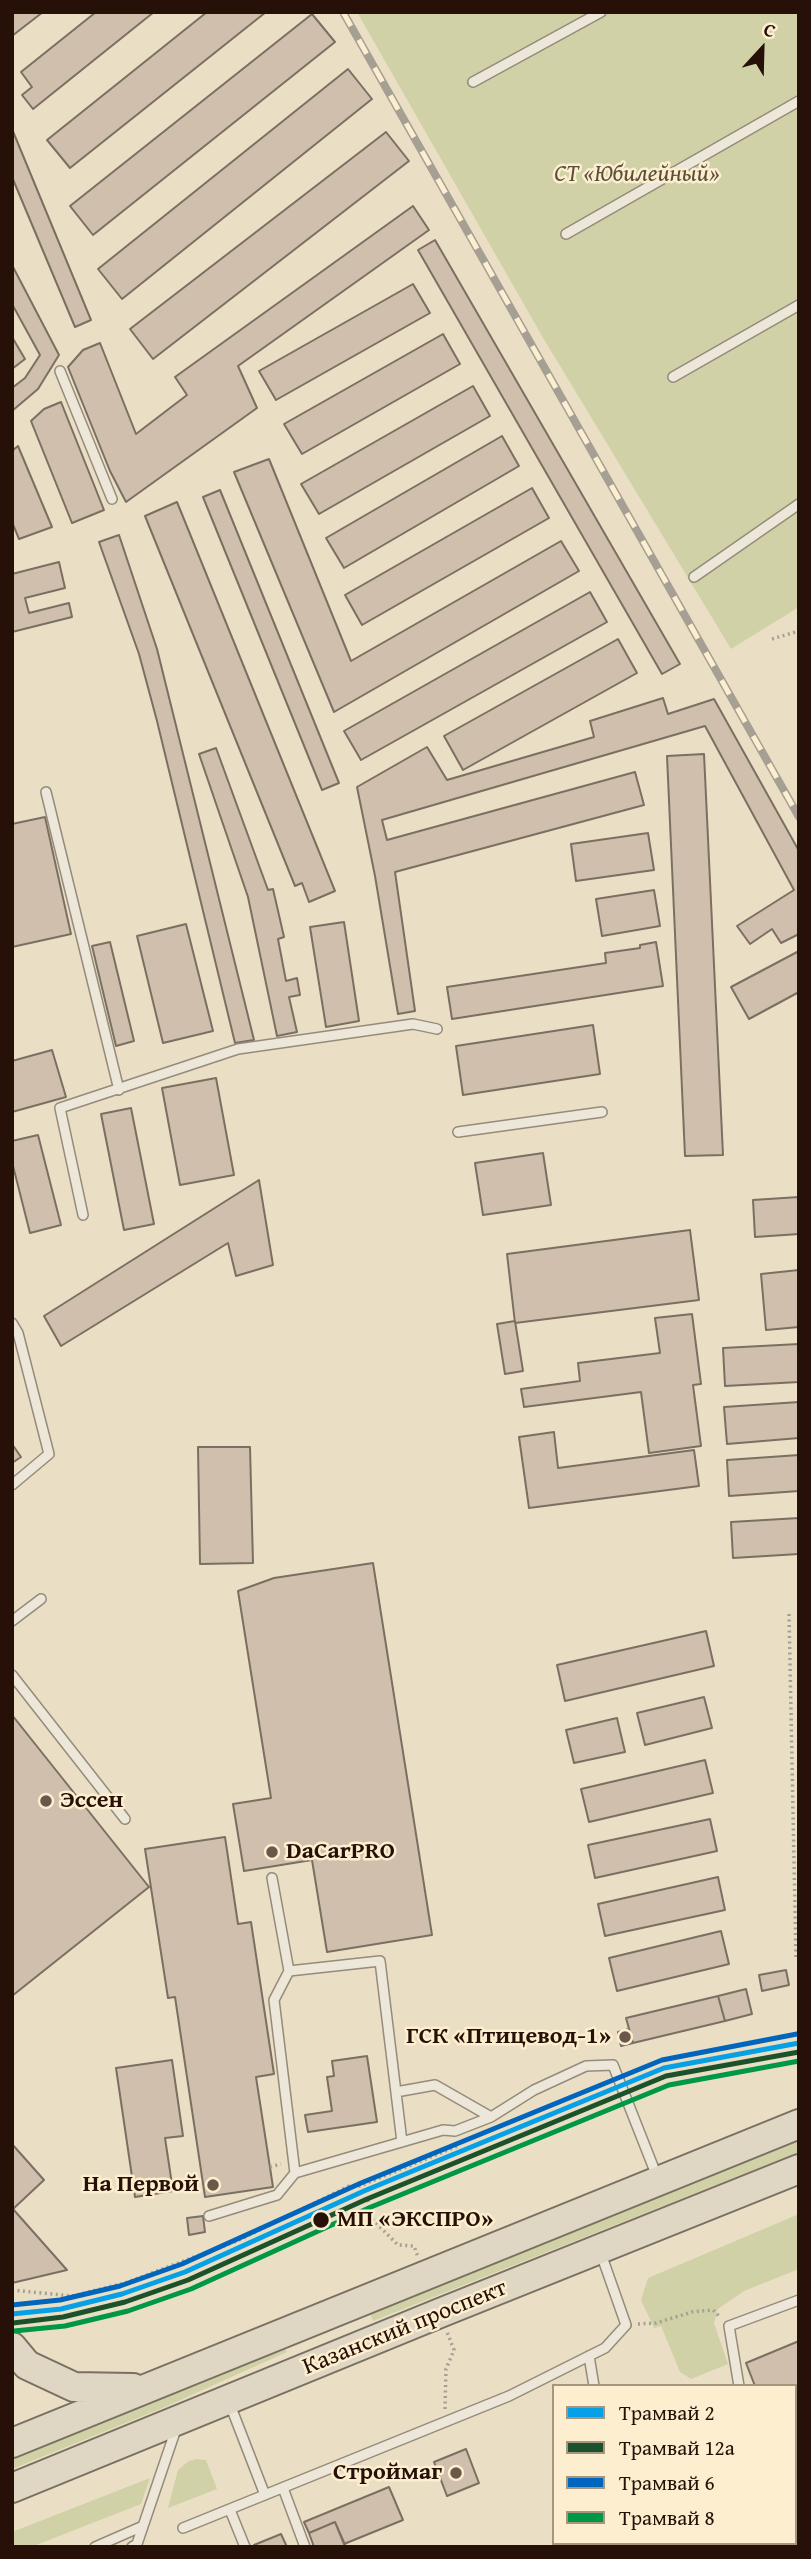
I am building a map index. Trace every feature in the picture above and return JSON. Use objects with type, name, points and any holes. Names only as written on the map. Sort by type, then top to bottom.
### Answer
[{"type":"main road","name":"Казанский проспект","points":[[12,2443],[799,2124]]},
{"type":"main road","name":"Казанский проспект","points":[[12,2488],[799,2169]]},
{"type":"main road","points":[[300,2326],[312,2326],[324,2334],[328,2343],[327,2352],[319,2364]]},
{"type":"main road","points":[[12,2347],[27,2365],[74,2387],[146,2389]]},
{"type":"lane","points":[[473,82],[601,12]]},
{"type":"lane","points":[[566,234],[799,101]]},
{"type":"lane","points":[[673,377],[799,305]]},
{"type":"lane","points":[[60,371],[112,499]]},
{"type":"lane","points":[[694,577],[799,504]]},
{"type":"lane","points":[[46,792],[119,1090]]},
{"type":"lane","points":[[83,1215],[60,1108],[238,1049],[413,1024],[437,1029]]},
{"type":"lane","points":[[458,1132],[602,1112]]},
{"type":"lane","points":[[12,1323],[18,1333],[49,1454],[12,1485]]},
{"type":"lane","points":[[12,1621],[41,1599]]},
{"type":"lane","points":[[12,1675],[125,1819]]},
{"type":"lane","points":[[272,1878],[289,1971],[274,2000],[295,2173]]},
{"type":"lane","points":[[289,1971],[380,1961],[402,2142]]},
{"type":"lane","points":[[209,2216],[277,2195],[295,2173],[443,2130],[455,2131],[491,2117],[561,2076],[586,2066],[613,2065],[659,2181]]},
{"type":"lane","points":[[396,2092],[435,2085],[491,2117]]},
{"type":"lane","points":[[183,2528],[509,2396],[605,2348],[626,2325],[600,2249]]},
{"type":"lane","points":[[738,2384],[729,2326],[799,2300]]},
{"type":"lane","points":[[589,2356],[594,2384]]},
{"type":"lane","points":[[229,2401],[265,2495]]},
{"type":"lane","points":[[135,2546],[179,2421]]},
{"type":"lane","points":[[283,2488],[305,2547]]},
{"type":"lane","points":[[230,2510],[245,2547]]},
{"type":"lane","points":[[95,2547],[144,2526]]},
{"type":"path","points":[[772,639],[799,631]]},
{"type":"path","points":[[789,1614],[796,1959]]},
{"type":"path","points":[[12,2290],[72,2296],[125,2283],[237,2241],[349,2186],[362,2185],[450,2149]]},
{"type":"path","points":[[362,2185],[364,2192]]},
{"type":"path","points":[[368,2200],[370,2206],[367,2214],[388,2237],[398,2245],[414,2246]]},
{"type":"path","points":[[626,2325],[656,2323],[692,2312],[713,2310],[729,2326]]},
{"type":"path","points":[[444,2422],[446,2369],[454,2350]]},
{"type":"green space","name":"СТ «Юбилейный»","points":[[357,12],[799,12],[799,607],[731,649],[542,336]]},
{"type":"green space","points":[[799,2140],[799,2152],[373,2321],[369,2311]]},
{"type":"green space","points":[[799,2214],[799,2269],[744,2291],[718,2309],[714,2323],[728,2364],[691,2379],[680,2372],[661,2326],[654,2328],[641,2300],[648,2278]]},
{"type":"green space","points":[[284,2348],[287,2352],[165,2407],[12,2469],[12,2458]]},
{"type":"green space","points":[[206,2460],[217,2489],[168,2508],[178,2470],[189,2461]]},
{"type":"green space","points":[[150,2478],[141,2504],[31,2547],[12,2547],[12,2532]]},
{"type":"building","points":[[12,12],[43,12],[12,36]]},
{"type":"building","points":[[96,12],[154,12],[33,109],[22,95],[32,87],[21,72]]},
{"type":"building","points":[[207,12],[266,12],[70,168],[47,140]]},
{"type":"building","points":[[312,14],[335,42],[93,235],[70,206]]},
{"type":"building","points":[[348,69],[372,99],[122,299],[98,269]]},
{"type":"building","points":[[12,129],[91,320],[75,327],[12,177]]},
{"type":"building","points":[[386,132],[409,161],[153,359],[130,329]]},
{"type":"building","points":[[413,206],[429,230],[238,366],[257,408],[126,502],[110,471],[68,367],[83,350],[100,343],[136,434],[187,395],[175,377]]},
{"type":"building","points":[[435,240],[680,664],[662,674],[418,250]]},
{"type":"building","points":[[12,265],[59,355],[38,389],[12,411],[12,388],[25,378],[40,355],[12,304]]},
{"type":"building","points":[[413,284],[430,313],[276,400],[259,371]]},
{"type":"building","points":[[443,334],[460,364],[302,454],[284,424]]},
{"type":"building","points":[[12,337],[25,359],[12,369]]},
{"type":"building","points":[[473,386],[490,416],[319,514],[301,484]]},
{"type":"building","points":[[61,402],[104,510],[72,523],[31,421],[44,409]]},
{"type":"building","points":[[502,436],[519,466],[344,568],[326,538]]},
{"type":"building","points":[[18,446],[52,527],[19,539],[12,522],[12,451]]},
{"type":"building","points":[[269,459],[351,661],[561,541],[579,571],[334,712],[234,472]]},
{"type":"building","points":[[532,488],[549,518],[362,625],[345,595]]},
{"type":"building","points":[[220,490],[339,783],[322,790],[203,497]]},
{"type":"building","points":[[177,502],[335,891],[309,902],[302,883],[295,886],[145,516]]},
{"type":"building","points":[[119,535],[157,649],[254,1040],[235,1043],[139,654],[99,542]]},
{"type":"building","points":[[59,562],[65,588],[25,598],[29,613],[69,603],[72,617],[12,632],[12,574]]},
{"type":"building","points":[[590,592],[607,622],[361,760],[344,731]]},
{"type":"building","points":[[618,639],[637,673],[463,770],[444,736]]},
{"type":"building","points":[[663,698],[668,714],[714,699],[799,851],[799,934],[781,943],[772,929],[750,944],[737,926],[794,890],[705,726],[382,820],[387,840],[635,772],[644,805],[395,872],[415,1011],[398,1014],[357,787],[427,747],[447,780],[594,737],[590,721]]},
{"type":"building","points":[[216,748],[268,890],[273,889],[284,937],[278,939],[286,981],[297,978],[300,995],[289,997],[297,1032],[277,1036],[248,897],[199,754]]},
{"type":"building","points":[[704,754],[723,1155],[685,1156],[667,756]]},
{"type":"building","points":[[45,817],[71,934],[12,947],[12,824]]},
{"type":"building","points":[[648,833],[654,870],[576,881],[571,844]]},
{"type":"building","points":[[654,890],[660,926],[602,936],[596,899]]},
{"type":"building","points":[[344,922],[359,1021],[326,1027],[310,927]]},
{"type":"building","points":[[186,924],[213,1031],[163,1043],[137,936]]},
{"type":"building","points":[[110,942],[134,1041],[116,1046],[92,946]]},
{"type":"building","points":[[656,942],[663,986],[452,1019],[447,987],[606,963],[605,953],[640,948],[640,945]]},
{"type":"building","points":[[799,951],[799,992],[749,1019],[731,987]]},
{"type":"building","points":[[593,1025],[600,1074],[463,1095],[456,1046]]},
{"type":"building","points":[[52,1050],[66,1097],[12,1112],[12,1061]]},
{"type":"building","points":[[216,1078],[234,1175],[180,1185],[162,1088]]},
{"type":"building","points":[[131,1108],[154,1224],[124,1230],[101,1114]]},
{"type":"building","points":[[38,1135],[61,1225],[30,1233],[12,1162],[12,1141]]},
{"type":"building","points":[[543,1153],[551,1205],[483,1215],[475,1163]]},
{"type":"building","points":[[259,1180],[273,1265],[236,1276],[228,1243],[61,1346],[44,1316]]},
{"type":"building","points":[[799,1197],[799,1234],[755,1237],[753,1200]]},
{"type":"building","points":[[690,1230],[699,1300],[515,1323],[507,1254]]},
{"type":"building","points":[[799,1270],[799,1327],[766,1330],[761,1274]]},
{"type":"building","points":[[692,1314],[701,1384],[693,1385],[701,1446],[649,1453],[641,1392],[524,1407],[521,1389],[580,1381],[578,1363],[660,1353],[655,1318]]},
{"type":"building","points":[[515,1321],[523,1371],[505,1374],[497,1324]]},
{"type":"building","points":[[799,1344],[799,1382],[725,1386],[723,1348]]},
{"type":"building","points":[[799,1402],[799,1438],[727,1444],[724,1407]]},
{"type":"building","points":[[554,1432],[558,1468],[694,1450],[699,1486],[529,1508],[519,1437]]},
{"type":"building","points":[[12,1444],[21,1457],[12,1463]]},
{"type":"building","points":[[198,1447],[250,1447],[253,1563],[200,1564]]},
{"type":"building","points":[[799,1455],[799,1491],[729,1496],[727,1460]]},
{"type":"building","points":[[799,1518],[799,1554],[733,1558],[731,1522]]},
{"type":"building","points":[[373,1563],[432,1935],[327,1952],[312,1860],[244,1871],[233,1804],[271,1798],[238,1591],[274,1578]]},
{"type":"building","points":[[706,1631],[714,1666],[565,1701],[557,1665]]},
{"type":"building","points":[[704,1697],[712,1728],[645,1745],[637,1713]]},
{"type":"building","name":"Эссен","points":[[12,1715],[149,1887],[12,1996]]},
{"type":"building","points":[[617,1718],[625,1752],[574,1763],[566,1730]]},
{"type":"building","points":[[705,1760],[713,1793],[589,1822],[581,1789]]},
{"type":"building","points":[[710,1819],[717,1851],[595,1878],[588,1845]]},
{"type":"building","points":[[225,1837],[238,1924],[251,1922],[274,2074],[256,2077],[273,2187],[205,2197],[175,1997],[168,1998],[145,1849]]},
{"type":"building","points":[[718,1877],[725,1910],[605,1936],[598,1904]]},
{"type":"building","points":[[721,1931],[729,1964],[617,1991],[609,1958]]},
{"type":"building","points":[[786,1970],[789,1985],[762,1991],[759,1975]]},
{"type":"building","points":[[746,1989],[752,2014],[725,2021],[718,1996]]},
{"type":"building","points":[[718,1996],[725,2021],[633,2043],[626,2018]]},
{"type":"building","points":[[629,2029],[633,2043],[621,2046],[618,2032]]},
{"type":"building","points":[[367,2056],[377,2122],[308,2132],[305,2115],[332,2111],[327,2077],[334,2076],[332,2061]]},
{"type":"building","points":[[172,2060],[183,2136],[165,2138],[173,2191],[135,2197],[116,2068]]},
{"type":"building","points":[[12,2144],[44,2180],[13,2209],[67,2270],[12,2283]]},
{"type":"building","points":[[203,2216],[205,2232],[189,2235],[187,2218]]},
{"type":"building","points":[[799,2341],[799,2398],[797,2399],[797,2384],[754,2384],[746,2363]]},
{"type":"building","name":"Строймаг","points":[[466,2449],[479,2483],[447,2496],[434,2462]]},
{"type":"building","points":[[389,2487],[403,2520],[344,2544],[335,2522],[309,2533],[304,2522]]},
{"type":"building","points":[[335,2522],[346,2547],[314,2547],[309,2533]]},
{"type":"building","points":[[281,2534],[287,2547],[254,2545]]},
{"type":"building","points":[[704,2545],[740,2547],[704,2547]]},
{"type":"railway","points":[[343,12],[799,817]]},
{"type":"tram line","name":"6","points":[[12,2305],[60,2300],[120,2286],[182,2264],[361,2183],[662,2060],[797,2034]]},
{"type":"tram line","name":"2","points":[[12,2314],[61,2309],[122,2294],[185,2272],[364,2191],[664,2068],[799,2043]]},
{"type":"tram line","name":"12а","points":[[13,2323],[63,2317],[125,2302],[188,2280],[367,2199],[666,2076],[799,2052]]},
{"type":"tram line","name":"8","points":[[14,2331],[65,2326],[128,2311],[191,2289],[371,2207],[669,2085],[799,2061]]},
{"type":"place","name":"Эссен","points":[[46,1801]]},
{"type":"place","name":"DaCarPRO","points":[[272,1852]]},
{"type":"place","name":"ГСК «Птицевод-1»","points":[[625,2037]]},
{"type":"place","name":"На Первой","points":[[213,2185]]},
{"type":"place","name":"МП «ЭКСПРО»","points":[[321,2220]]},
{"type":"place","name":"Строймаг","points":[[456,2473]]}]
